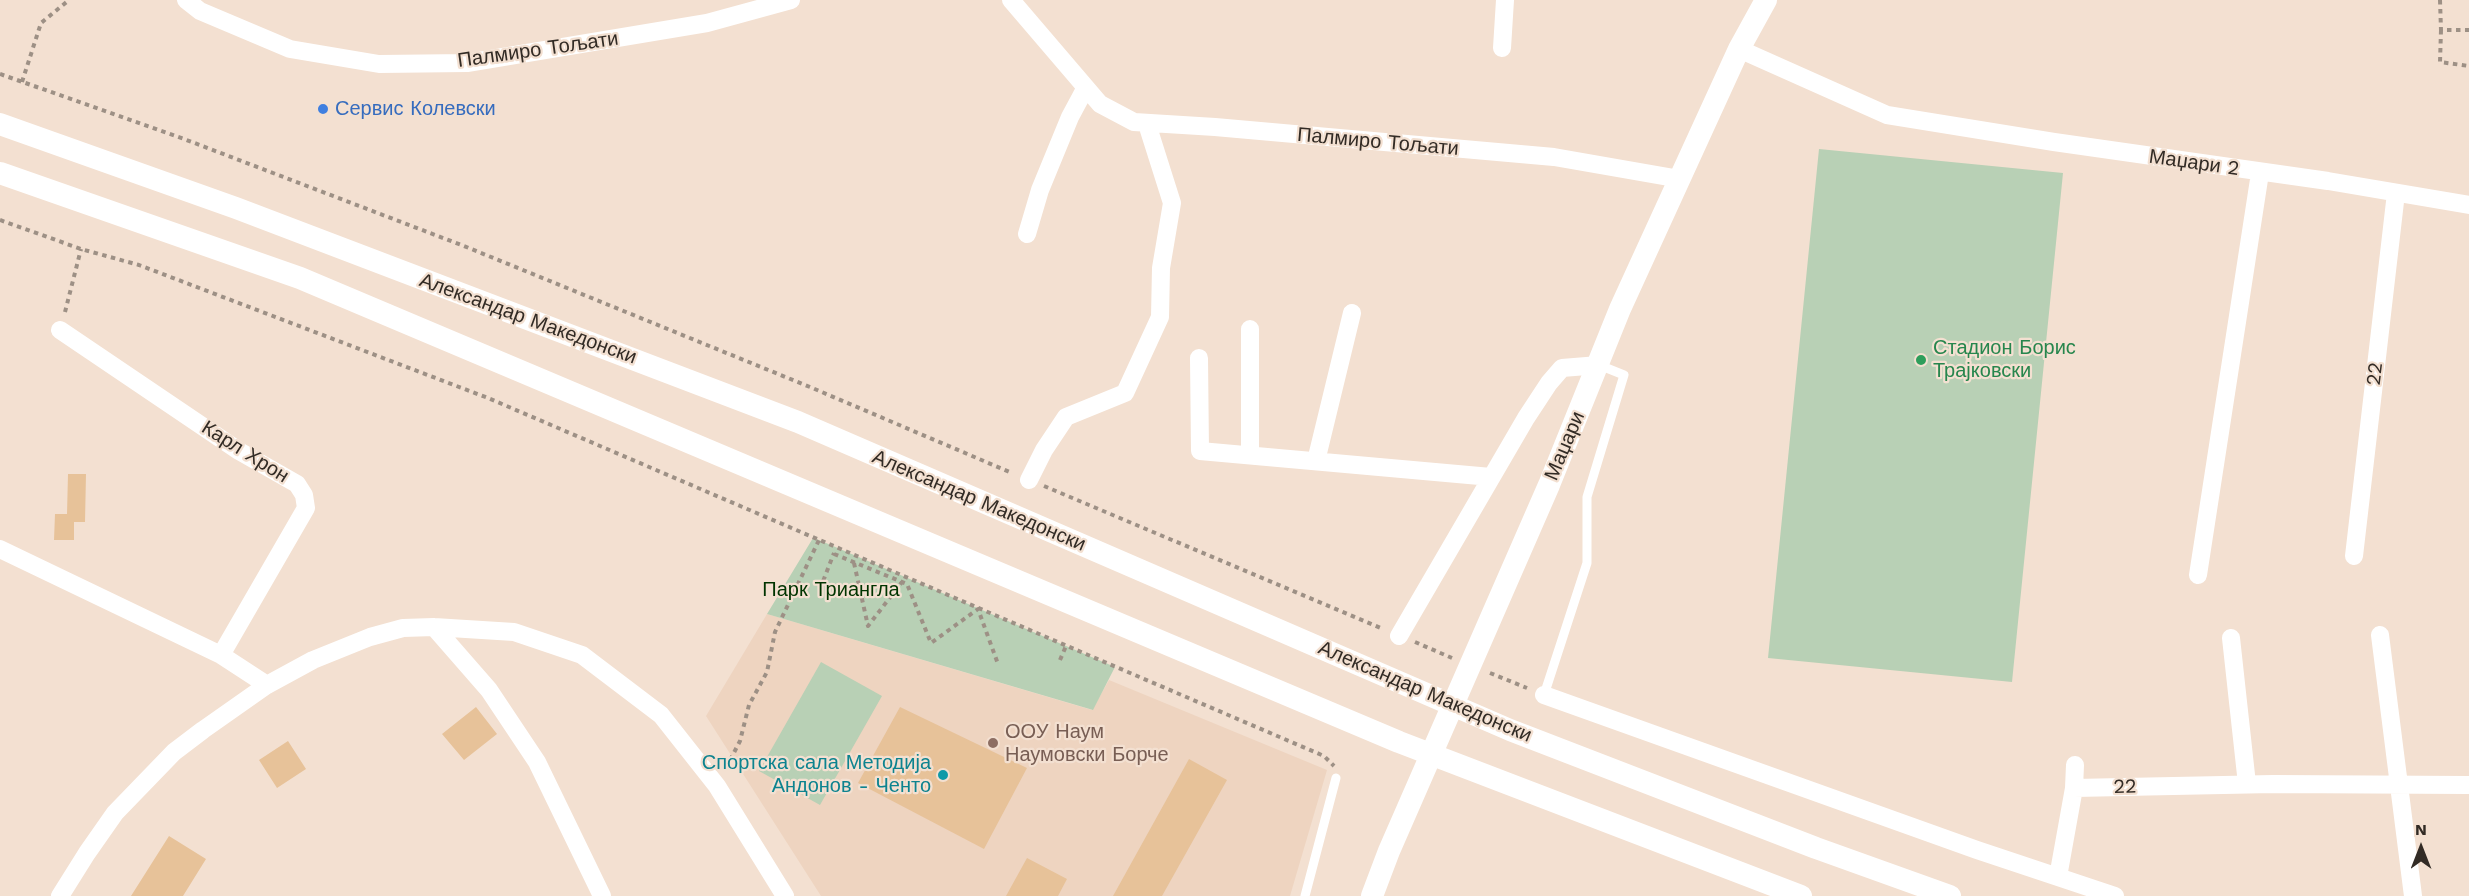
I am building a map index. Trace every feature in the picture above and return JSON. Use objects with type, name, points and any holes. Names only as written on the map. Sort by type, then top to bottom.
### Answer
[{"type":"street","name":"Палмиро Тољати","points":[[186,0],[200,11],[290,49],[379,64],[401,64],[468,63],[578,46],[707,23],[791,0]]},
{"type":"street","name":"Палмиро Тољати","points":[[1011,0],[1100,105],[1134,123],[1215,127],[1554,158],[1680,179]]},
{"type":"street","points":[[1502,48],[1505,0]]},
{"type":"street","name":"Маџари","points":[[1372,896],[1389,851],[1498,605],[1599,365],[1620,309],[1739,49],[1766,0]]},
{"type":"street","name":"Маџари 2","points":[[1739,49],[1887,115],[2260,173],[2198,575]]},
{"type":"street","points":[[1027,234],[1040,190],[1070,117],[1085,89]]},
{"type":"street","name":"Александар Македонски","points":[[0,124],[236,208],[798,422],[1510,730],[1795,840],[1950,896]]},
{"type":"street","points":[[1029,480],[1044,450],[1066,417],[1125,393],[1160,317],[1161,268],[1172,203],[1147,124]]},
{"type":"street","points":[[0,173],[300,278],[1399,742],[1801,896]]},
{"type":"street","points":[[2260,173],[2328,181],[2469,205]]},
{"type":"street","name":"22","points":[[2354,556],[2396,193]]},
{"type":"street","points":[[1316,461],[1352,313]]},
{"type":"street","points":[[1250,329],[1250,454]]},
{"type":"street","name":"Карл Хрон","points":[[60,330],[239,451],[297,484],[304,495],[306,508],[221,655]]},
{"type":"street","points":[[1199,358],[1200,451],[1491,477]]},
{"type":"street","points":[[1399,636],[1549,382],[1562,368],[1599,365]]},
{"type":"street","points":[[0,549],[221,655],[267,685]]},
{"type":"street","points":[[434,627],[489,690],[537,762],[602,896]]},
{"type":"street","points":[[60,896],[115,813],[145,780],[174,752],[267,685],[313,660],[370,637],[403,628],[434,627],[514,632],[582,655],[661,715],[717,786],[785,896]]},
{"type":"street","points":[[2380,635],[2401,786],[2413,896]]},
{"type":"street","points":[[2231,638],[2247,784]]},
{"type":"street","points":[[1544,695],[2115,896]]},
{"type":"street","points":[[2058,877],[2074,788],[2075,765]]},
{"type":"street","name":"22","points":[[2074,788],[2247,784],[2469,785]]},
{"type":"lane","points":[[1544,695],[1587,563],[1587,497],[1624,375],[1599,365]]},
{"type":"lane","points":[[1305,896],[1336,778]]},
{"type":"path","points":[[22,82],[41,23],[69,0]]},
{"type":"path","points":[[2440,0],[2439,62],[2469,66]]},
{"type":"path","points":[[2440,30],[2469,30]]},
{"type":"path","points":[[0,74],[184,139],[464,246],[810,387],[1399,636]]},
{"type":"path","points":[[0,220],[81,249],[139,266],[488,398],[1324,756],[1335,766],[1336,778]]},
{"type":"path","points":[[60,330],[81,249]]},
{"type":"path","points":[[717,786],[740,741],[749,705],[766,672],[775,632],[819,540]]},
{"type":"path","points":[[820,588],[836,548]]},
{"type":"path","points":[[834,554],[906,584],[931,643],[978,609]]},
{"type":"path","points":[[854,562],[868,626],[902,582]]},
{"type":"path","points":[[978,609],[998,664]]},
{"type":"path","points":[[1060,660],[1066,646]]},
{"type":"shaded area","name":"ООУ Наум Наумовски Борче","points":[[767,614],[1092,710],[1109,680],[1327,770],[1290,896],[821,896],[706,716]]},
{"type":"green space","name":"Стадион Борис Трајковски","points":[[1819,149],[2063,173],[2012,682],[1768,658]]},
{"type":"green space","name":"Парк Триангла","points":[[813,538],[1115,667],[1093,710],[767,614]]},
{"type":"green space","points":[[821,662],[882,696],[820,805],[759,771]]},
{"type":"building","points":[[68,474],[86,474],[85,522],[74,522],[74,540],[54,540],[55,514],[67,514]]},
{"type":"building","points":[[476,707],[497,734],[464,760],[442,734]]},
{"type":"building","name":"Спортска сала Методија Андонов - Ченто","points":[[900,707],[1027,768],[984,849],[858,783]]},
{"type":"building","points":[[288,741],[306,769],[277,788],[259,760]]},
{"type":"building","points":[[1189,759],[1227,780],[1162,896],[1113,896]]},
{"type":"building","points":[[169,836],[206,859],[183,896],[131,896]]},
{"type":"building","points":[[1027,858],[1067,879],[1058,896],[1006,896]]},
{"type":"place","name":"Сервис Колевски","points":[[323,109]]},
{"type":"place","name":"Стадион Борис Трајковски","points":[[1921,360]]},
{"type":"place","name":"ООУ Наум Наумовски Борче","points":[[993,743]]},
{"type":"place","name":"Спортска сала Методија Андонов - Ченто","points":[[943,775]]}]
